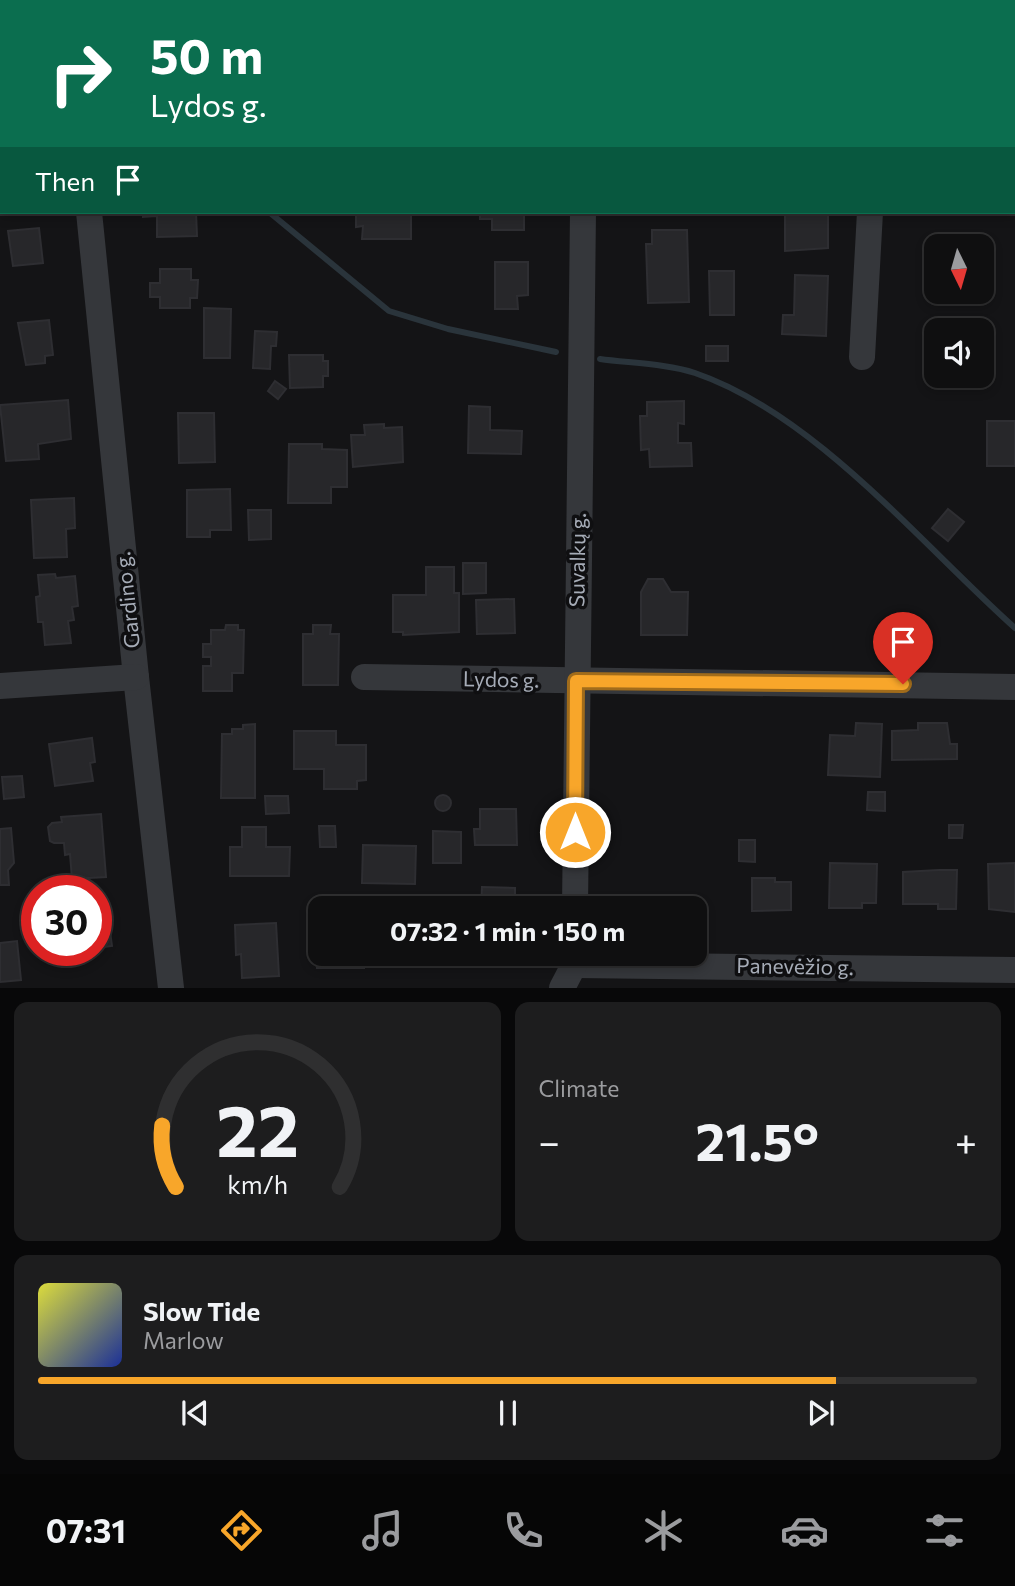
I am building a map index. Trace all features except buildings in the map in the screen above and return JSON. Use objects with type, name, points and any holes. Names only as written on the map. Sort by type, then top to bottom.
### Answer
[{"type":"street","name":"Gardino g.","points":[[89,214],[136,677],[171,988]]},
{"type":"street","name":"Suvalkų g.","points":[[575,896],[583,214]]},
{"type":"street","points":[[862,357],[870,214]]},
{"type":"street","points":[[0,686],[136,677]]},
{"type":"street","name":"Lydos g.","points":[[364,677],[1015,687]]},
{"type":"street","name":"Panevėžio g.","points":[[570,969],[1015,970]]},
{"type":"waterway","points":[[271,214],[389,311],[448,329],[556,352]]},
{"type":"waterway","points":[[600,359],[695,373],[739,392],[782,418],[865,484],[1015,628]]},
{"type":"route","points":[[575,832],[576,681],[903,684]]}]
